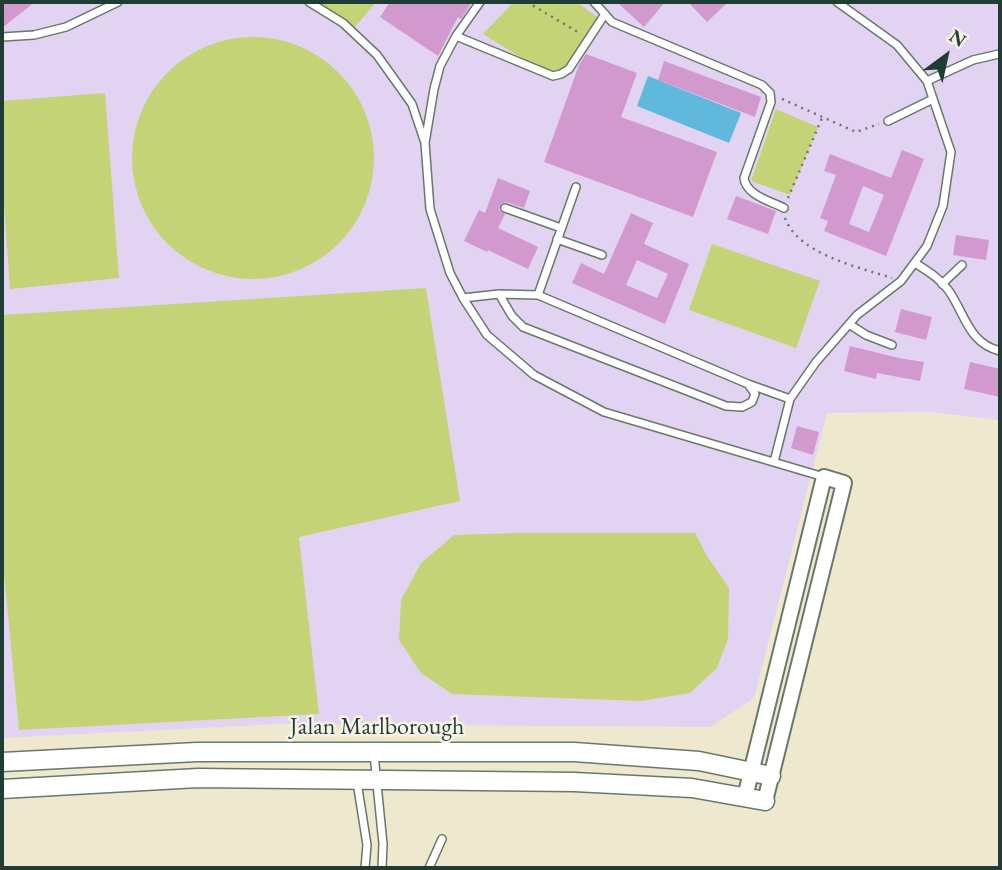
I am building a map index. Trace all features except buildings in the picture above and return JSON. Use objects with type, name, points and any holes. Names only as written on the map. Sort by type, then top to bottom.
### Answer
[{"type":"street","points":[[2,789],[198,778],[574,782],[692,788],[765,802],[844,483],[824,477],[745,797]]},
{"type":"street","name":"Jalan Marlborough","points":[[2,762],[197,752],[574,752],[699,761],[771,776]]},
{"type":"lane","points":[[2,37],[34,35],[65,27],[118,2]]},
{"type":"lane","points":[[309,2],[343,23],[377,55],[412,104],[425,143]]},
{"type":"lane","points":[[480,2],[456,36],[440,66],[425,143],[430,209],[450,273],[487,335],[534,375],[604,412],[824,477]]},
{"type":"lane","points":[[594,2],[612,22],[762,85],[769,93],[771,102],[744,178],[745,186],[751,192],[783,208]]},
{"type":"lane","points":[[774,462],[790,399],[816,362],[857,315],[901,281],[928,246],[943,206],[951,152],[927,80],[897,45],[837,2]]},
{"type":"lane","points":[[456,36],[552,76],[569,69],[605,14]]},
{"type":"lane","points":[[927,80],[973,60],[999,54]]},
{"type":"lane","points":[[888,121],[933,99]]},
{"type":"lane","points":[[537,295],[576,187]]},
{"type":"lane","points":[[505,208],[561,228]]},
{"type":"lane","points":[[557,239],[603,255]]},
{"type":"lane","points":[[915,262],[948,290],[977,339],[989,348],[1000,351]]},
{"type":"lane","points":[[942,284],[962,265]]},
{"type":"lane","points":[[463,298],[499,294],[537,295],[790,399]]},
{"type":"lane","points":[[499,294],[512,316],[523,327],[726,406],[742,407],[752,402],[755,394],[748,384]]},
{"type":"lane","points":[[849,324],[866,335],[892,345]]},
{"type":"lane","points":[[374,752],[383,844],[382,868]]},
{"type":"lane","points":[[357,779],[367,845],[365,868]]},
{"type":"lane","points":[[429,868],[442,839]]},
{"type":"lane","points":[[366,852],[382,854]]},
{"type":"path","points":[[527,2],[589,38]]},
{"type":"path","points":[[769,93],[856,132],[888,121]]},
{"type":"path","points":[[822,118],[783,208],[789,227],[807,244],[841,262],[901,281]]},
{"type":"shaded area","points":[[2,2],[1000,2],[1000,420],[930,412],[827,413],[754,698],[710,727],[281,724],[2,738]]},
{"type":"green space","points":[[316,2],[376,2],[355,27]]},
{"type":"green space","points":[[514,2],[577,2],[601,20],[569,69],[557,80],[483,34]]},
{"type":"green space","points":[[253,37],[277,39],[299,46],[320,57],[339,72],[354,91],[365,112],[372,134],[372,182],[365,204],[354,225],[339,244],[320,259],[299,270],[277,277],[253,279],[229,277],[207,270],[186,259],[167,244],[152,225],[141,204],[134,182],[132,158],[134,134],[141,112],[152,91],[167,72],[186,57],[207,46],[229,39]]},
{"type":"green space","points":[[105,93],[119,278],[10,289],[2,174],[2,101]]},
{"type":"green space","points":[[776,109],[818,127],[790,195],[751,181]]},
{"type":"green space","points":[[712,244],[820,281],[796,348],[689,310]]},
{"type":"green space","points":[[426,288],[460,501],[299,537],[319,714],[19,730],[2,552],[2,315]]},
{"type":"green space","points":[[695,533],[729,588],[728,639],[717,668],[690,693],[641,701],[452,694],[421,673],[399,640],[401,600],[421,563],[454,535]]},
{"type":"water","points":[[648,76],[741,113],[729,143],[637,106]]}]
